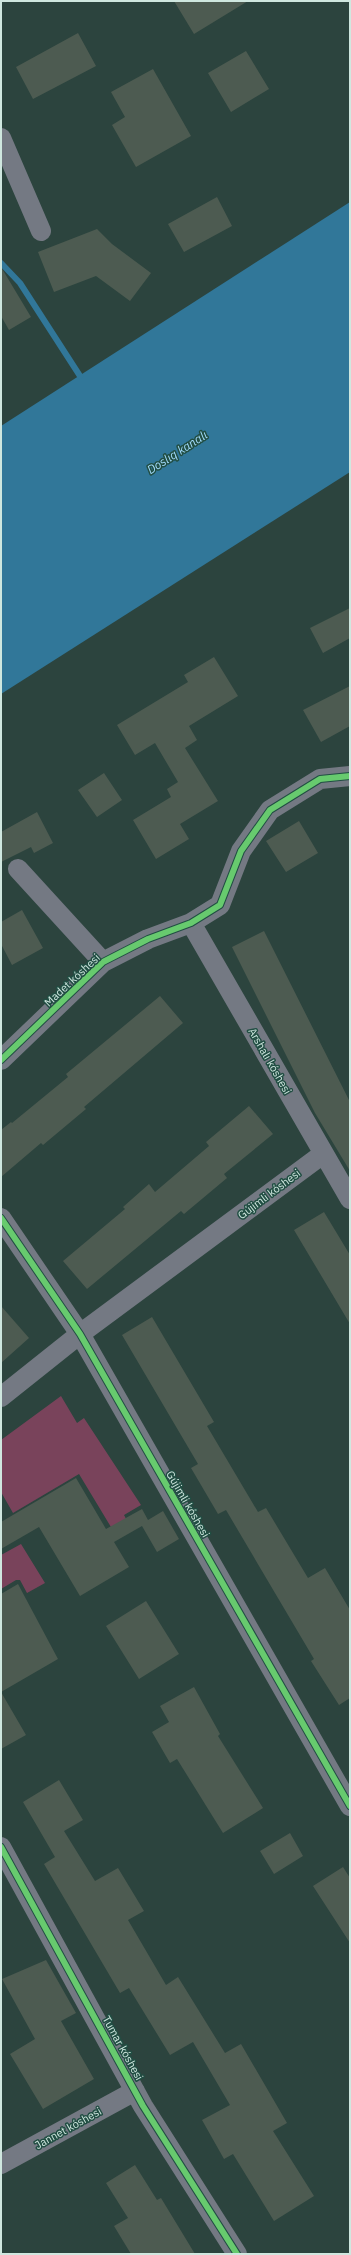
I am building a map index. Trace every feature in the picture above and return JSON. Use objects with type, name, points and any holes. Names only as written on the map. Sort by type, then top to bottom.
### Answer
[{"type":"street","points":[[1,138],[41,231]]},
{"type":"street","name":"Madet kóshesi","points":[[1,1060],[103,962],[148,939],[191,923],[220,905],[242,851],[270,810],[320,779],[350,776]]},
{"type":"street","points":[[18,869],[103,962]]},
{"type":"street","name":"Arshalı kóshesi","points":[[191,923],[350,1199]]},
{"type":"street","name":"Gújimli kóshesi","points":[[80,1334],[323,1154]]},
{"type":"street","name":"Gújimli kóshesi","points":[[1,1218],[80,1334],[343,1779],[350,1806]]},
{"type":"street","points":[[1,1397],[80,1334]]},
{"type":"street","name":"Tumar kóshesi","points":[[1,1847],[135,2091],[237,2254]]},
{"type":"street","name":"Jannet kóshesi","points":[[1,2164],[135,2091]]},
{"type":"shaded area","points":[[61,1396],[77,1423],[84,1418],[141,1505],[124,1515],[131,1528],[117,1537],[79,1474],[13,1513],[1,1492],[1,1440]]},
{"type":"shaded area","points":[[21,1544],[45,1583],[27,1593],[20,1580],[16,1580],[1,1589],[1,1555]]},
{"type":"water","name":"Doslıq kanalı","points":[[350,202],[350,472],[1,694],[1,426]]},
{"type":"building","points":[[174,1],[248,1],[194,34]]},
{"type":"building","points":[[78,33],[96,66],[33,99],[16,67]]},
{"type":"building","points":[[246,51],[269,89],[231,112],[208,73]]},
{"type":"building","points":[[153,69],[191,136],[136,167],[112,125],[125,117],[111,92]]},
{"type":"building","points":[[217,197],[232,226],[184,252],[168,224]]},
{"type":"building","points":[[97,229],[112,244],[151,273],[130,301],[96,276],[54,292],[38,252]]},
{"type":"building","points":[[1,267],[31,317],[9,330],[1,316]]},
{"type":"building","points":[[350,608],[350,638],[323,653],[310,628]]},
{"type":"building","points":[[214,657],[238,696],[189,726],[197,740],[185,748],[218,801],[180,824],[189,839],[156,859],[133,820],[171,797],[167,789],[178,782],[155,743],[135,755],[117,725],[188,682],[184,675]]},
{"type":"building","points":[[350,686],[350,726],[321,742],[303,710]]},
{"type":"building","points":[[104,773],[122,800],[97,817],[78,790]]},
{"type":"building","points":[[37,812],[53,843],[34,853],[31,847],[1,862],[1,832]]},
{"type":"building","points":[[299,821],[318,853],[286,872],[266,841]]},
{"type":"building","points":[[22,910],[43,948],[12,965],[1,944],[1,922]]},
{"type":"building","points":[[264,931],[350,1102],[350,1171],[315,1113],[232,947]]},
{"type":"building","points":[[160,996],[183,1023],[84,1107],[86,1109],[43,1145],[41,1143],[1,1177],[1,1130],[11,1122],[12,1123],[68,1077],[66,1074]]},
{"type":"building","points":[[249,1106],[273,1134],[224,1174],[227,1178],[184,1214],[181,1211],[87,1289],[63,1261],[125,1209],[123,1207],[149,1184],[155,1192],[209,1146],[206,1142]]},
{"type":"building","points":[[324,1212],[350,1255],[350,1324],[294,1230]]},
{"type":"building","points":[[1,1306],[29,1338],[1,1363]]},
{"type":"building","points":[[152,1317],[214,1422],[207,1426],[258,1512],[266,1508],[308,1578],[325,1568],[350,1610],[350,1698],[339,1705],[311,1661],[314,1659],[226,1510],[218,1514],[191,1468],[198,1464],[122,1335]]},
{"type":"building","points":[[76,1478],[106,1529],[142,1509],[148,1520],[163,1511],[179,1539],[157,1552],[142,1526],[114,1542],[129,1567],[80,1596],[39,1527],[1,1549],[1,1522]]},
{"type":"building","points":[[18,1584],[58,1659],[1,1692],[1,1594]]},
{"type":"building","points":[[146,1601],[179,1654],[139,1679],[106,1626]]},
{"type":"building","points":[[194,1687],[220,1734],[218,1736],[263,1808],[223,1833],[177,1759],[170,1763],[152,1732],[169,1722],[160,1706]]},
{"type":"building","points":[[1,1692],[26,1735],[1,1749]]},
{"type":"building","points":[[59,1780],[83,1820],[64,1831],[95,1881],[118,1868],[144,1911],[128,1920],[166,1985],[178,1977],[225,2053],[241,2044],[287,2123],[273,2131],[314,2196],[274,2221],[233,2154],[224,2159],[202,2120],[230,2105],[193,2042],[170,2055],[129,1988],[120,1993],[44,1864],[55,1857],[23,1802]]},
{"type":"building","points":[[290,1833],[303,1856],[274,1874],[260,1851]]},
{"type":"building","points":[[343,1867],[350,1878],[350,1943],[313,1886]]},
{"type":"building","points":[[46,1960],[76,2013],[61,2021],[94,2079],[43,2109],[10,2054],[35,2039],[2,1979]]},
{"type":"building","points":[[135,2165],[157,2200],[161,2198],[195,2254],[131,2254],[114,2226],[128,2218],[106,2183]]},
{"type":"waterway","points":[[1,263],[20,283],[80,376]]},
{"type":"cycle path","points":[[1,1060],[103,962],[148,939],[191,923],[220,905],[241,851],[270,810],[320,779],[350,776]]},
{"type":"cycle path","points":[[1,1218],[80,1334],[350,1806]]},
{"type":"cycle path","points":[[1,1847],[143,2106],[237,2254]]}]
